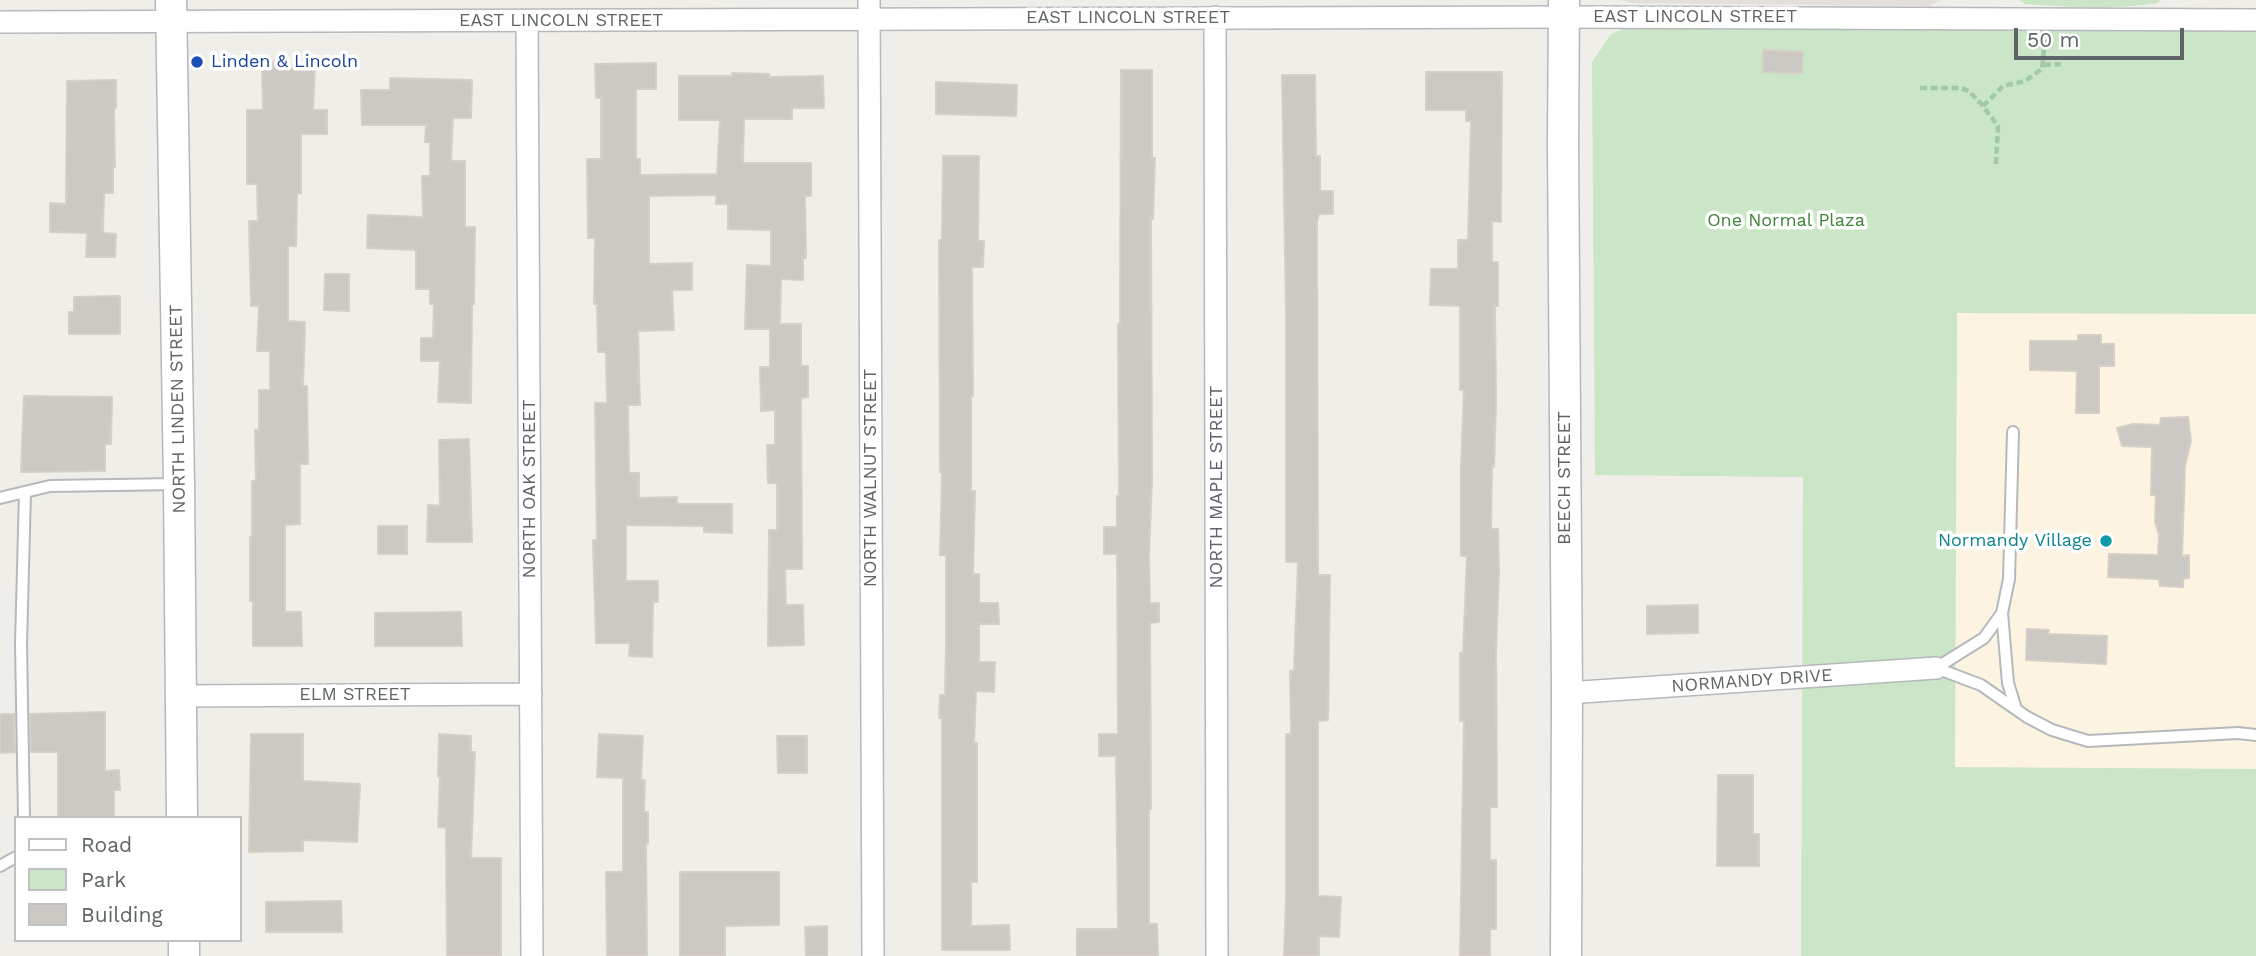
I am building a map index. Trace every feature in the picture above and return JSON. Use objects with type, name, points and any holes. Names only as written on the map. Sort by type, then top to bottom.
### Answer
[{"type":"main road","name":"BEECH STREET","points":[[1564,8],[1566,956]]},
{"type":"main road","name":"NORTH LINDEN STREET","points":[[171,11],[182,816]]},
{"type":"street","name":"EAST LINCOLN STREET","points":[[0,22],[171,11],[527,21],[869,10],[1215,17],[1564,8],[1984,9],[2045,18],[2184,10],[2256,20]]},
{"type":"street","name":"NORTH WALNUT STREET","points":[[869,10],[873,956]]},
{"type":"street","name":"NORTH MAPLE STREET","points":[[1215,17],[1217,956]]},
{"type":"street","name":"NORTH OAK STREET","points":[[527,21],[532,956]]},
{"type":"street","name":"NORMANDY DRIVE","points":[[1567,694],[1936,668]]},
{"type":"street","name":"ELM STREET","points":[[180,696],[531,694]]},
{"type":"lane","points":[[2013,432],[2009,579],[2002,613],[2008,683],[2016,709]]},
{"type":"lane","points":[[0,498],[50,486],[179,484]]},
{"type":"lane","points":[[24,816],[21,643],[25,492]]},
{"type":"lane","points":[[1936,668],[1984,638],[2002,613]]},
{"type":"lane","points":[[1936,668],[1981,685],[2052,730],[2088,740],[2238,733],[2256,735]]},
{"type":"path","points":[[1983,106],[2003,86],[2025,81],[2044,65],[2045,18]]},
{"type":"path","points":[[2044,65],[2061,64]]},
{"type":"path","points":[[1920,88],[1961,88],[1969,91],[1997,126],[1996,164]]},
{"type":"shaded area","points":[[1622,0],[1941,0],[1930,6],[1631,3]]},
{"type":"shaded area","name":"Normandy Village","points":[[1957,312],[2256,314],[2256,769],[1955,768]]},
{"type":"green space","points":[[2019,0],[2160,0],[2158,3],[2125,7],[2092,7],[2025,4]]},
{"type":"green space","name":"One Normal Plaza","points":[[1627,27],[2256,29],[2256,314],[1957,313],[1955,767],[2256,769],[2256,956],[1801,956],[1803,477],[1595,475],[1592,62],[1611,34]]},
{"type":"building","points":[[1763,50],[1803,52],[1802,73],[1763,72]]},
{"type":"building","points":[[287,61],[287,65],[315,66],[313,110],[327,110],[327,134],[301,134],[301,193],[297,194],[296,246],[288,246],[288,321],[305,322],[303,386],[307,386],[308,464],[300,464],[300,524],[285,525],[285,612],[301,612],[302,646],[253,646],[253,601],[250,601],[252,481],[256,481],[255,430],[259,430],[259,390],[270,390],[270,351],[257,351],[259,306],[251,306],[249,221],[258,221],[257,184],[247,184],[247,110],[263,110],[262,62]]},
{"type":"building","points":[[656,63],[656,89],[636,89],[636,159],[640,159],[640,175],[717,174],[720,120],[679,120],[679,76],[732,76],[732,73],[769,74],[769,77],[823,76],[824,108],[792,108],[792,119],[744,119],[743,163],[811,163],[811,196],[805,196],[806,258],[803,258],[803,280],[781,279],[780,324],[801,324],[801,366],[808,366],[808,397],[801,398],[802,569],[785,569],[786,605],[803,605],[804,645],[768,646],[769,530],[777,530],[777,483],[768,483],[767,445],[775,445],[775,410],[761,411],[760,367],[770,367],[770,329],[745,329],[747,265],[771,266],[771,230],[728,229],[728,204],[716,204],[716,195],[649,196],[649,264],[692,263],[692,290],[672,290],[674,330],[638,331],[640,405],[628,405],[629,473],[639,473],[639,498],[677,497],[677,504],[732,504],[732,533],[704,532],[704,526],[626,525],[626,581],[658,581],[658,602],[653,602],[652,657],[629,656],[630,643],[596,643],[593,540],[597,540],[595,403],[607,403],[606,352],[598,352],[597,304],[594,304],[595,238],[588,238],[587,159],[601,159],[601,98],[596,98],[595,64]]},
{"type":"building","points":[[1121,70],[1152,70],[1152,158],[1155,158],[1153,219],[1151,218],[1152,480],[1149,554],[1150,603],[1159,603],[1159,622],[1150,623],[1149,924],[1157,924],[1158,956],[1077,956],[1077,929],[1118,929],[1116,756],[1099,756],[1099,734],[1118,734],[1117,554],[1104,554],[1104,527],[1117,527],[1119,496]]},
{"type":"building","points":[[1426,72],[1502,72],[1501,222],[1492,221],[1492,262],[1498,262],[1498,306],[1495,306],[1496,403],[1491,529],[1498,529],[1499,573],[1496,650],[1497,807],[1490,807],[1490,860],[1496,860],[1496,929],[1490,929],[1490,956],[1460,956],[1464,721],[1460,721],[1460,653],[1463,653],[1467,556],[1461,556],[1464,390],[1460,390],[1460,306],[1430,305],[1431,269],[1458,269],[1458,240],[1468,240],[1471,121],[1466,121],[1466,110],[1426,110]]},
{"type":"building","points":[[1282,75],[1315,75],[1316,156],[1320,156],[1320,191],[1333,191],[1333,214],[1319,214],[1317,221],[1318,575],[1330,575],[1328,720],[1318,721],[1318,896],[1341,897],[1339,937],[1319,936],[1319,956],[1284,956],[1286,734],[1291,734],[1290,671],[1294,671],[1298,562],[1286,562]]},
{"type":"building","points":[[390,78],[472,80],[471,118],[453,118],[451,161],[465,161],[465,227],[475,227],[471,403],[438,402],[440,361],[421,361],[421,338],[433,338],[434,304],[430,304],[430,289],[416,289],[416,250],[367,248],[368,215],[423,217],[422,176],[430,176],[430,142],[425,142],[426,125],[362,125],[361,90],[390,90]]},
{"type":"building","points":[[116,80],[113,193],[104,193],[103,233],[116,234],[115,257],[86,257],[87,233],[50,232],[50,203],[66,204],[67,81]]},
{"type":"building","points":[[936,82],[1017,85],[1016,116],[936,114]]},
{"type":"building","points":[[943,156],[979,156],[978,241],[984,241],[983,267],[972,267],[971,491],[975,491],[973,574],[979,574],[979,603],[998,603],[999,624],[979,624],[979,662],[995,662],[994,692],[976,691],[974,743],[977,743],[977,882],[971,882],[971,926],[1009,925],[1010,950],[942,950],[942,718],[939,718],[940,695],[945,695],[946,555],[940,555],[942,472],[939,240],[942,240]]},
{"type":"building","points":[[325,274],[349,274],[349,311],[324,310]]},
{"type":"building","points":[[120,296],[120,334],[69,334],[69,312],[74,312],[74,297]]},
{"type":"building","points":[[2078,335],[2101,335],[2101,344],[2114,344],[2114,366],[2099,366],[2099,413],[2076,413],[2077,371],[2030,370],[2030,341],[2078,341]]},
{"type":"building","points":[[24,396],[112,397],[111,444],[105,444],[105,471],[21,472]]},
{"type":"building","points":[[2188,417],[2191,441],[2185,466],[2182,556],[2189,555],[2189,578],[2183,579],[2183,587],[2160,586],[2159,579],[2108,577],[2109,554],[2158,555],[2156,495],[2151,495],[2152,447],[2122,446],[2117,428],[2133,424],[2160,425],[2161,418]]},
{"type":"building","points":[[469,439],[472,542],[427,542],[428,505],[440,506],[439,440]]},
{"type":"building","points":[[378,526],[407,526],[407,554],[378,554]]},
{"type":"building","points":[[1698,605],[1698,633],[1647,634],[1647,606]]},
{"type":"building","points":[[461,612],[462,646],[375,646],[375,613]]},
{"type":"building","points":[[2027,629],[2049,630],[2048,634],[2107,636],[2106,664],[2026,660]]},
{"type":"building","points":[[105,712],[105,771],[119,770],[120,790],[114,790],[114,816],[58,816],[58,752],[31,752],[30,714]]},
{"type":"building","points":[[0,714],[14,714],[15,752],[0,753]]},
{"type":"building","points":[[251,734],[303,734],[303,781],[360,784],[357,842],[303,840],[303,851],[249,852]]},
{"type":"building","points":[[439,734],[471,736],[471,752],[475,752],[471,858],[501,858],[501,956],[447,956],[446,828],[438,827]]},
{"type":"building","points":[[599,734],[643,736],[641,780],[645,780],[644,812],[648,812],[647,956],[607,956],[606,872],[623,872],[623,778],[597,777]]},
{"type":"building","points":[[777,736],[807,736],[807,773],[778,773]]},
{"type":"building","points":[[1718,775],[1753,775],[1753,834],[1759,834],[1759,866],[1717,866]]},
{"type":"building","points":[[680,872],[779,872],[779,925],[725,926],[725,956],[680,956]]},
{"type":"building","points":[[341,901],[342,932],[266,932],[266,902]]},
{"type":"building","points":[[827,926],[827,956],[806,956],[805,927]]},
{"type":"place","name":"Linden & Lincoln","points":[[197,62]]},
{"type":"place","name":"Normandy Village","points":[[2106,541]]}]
